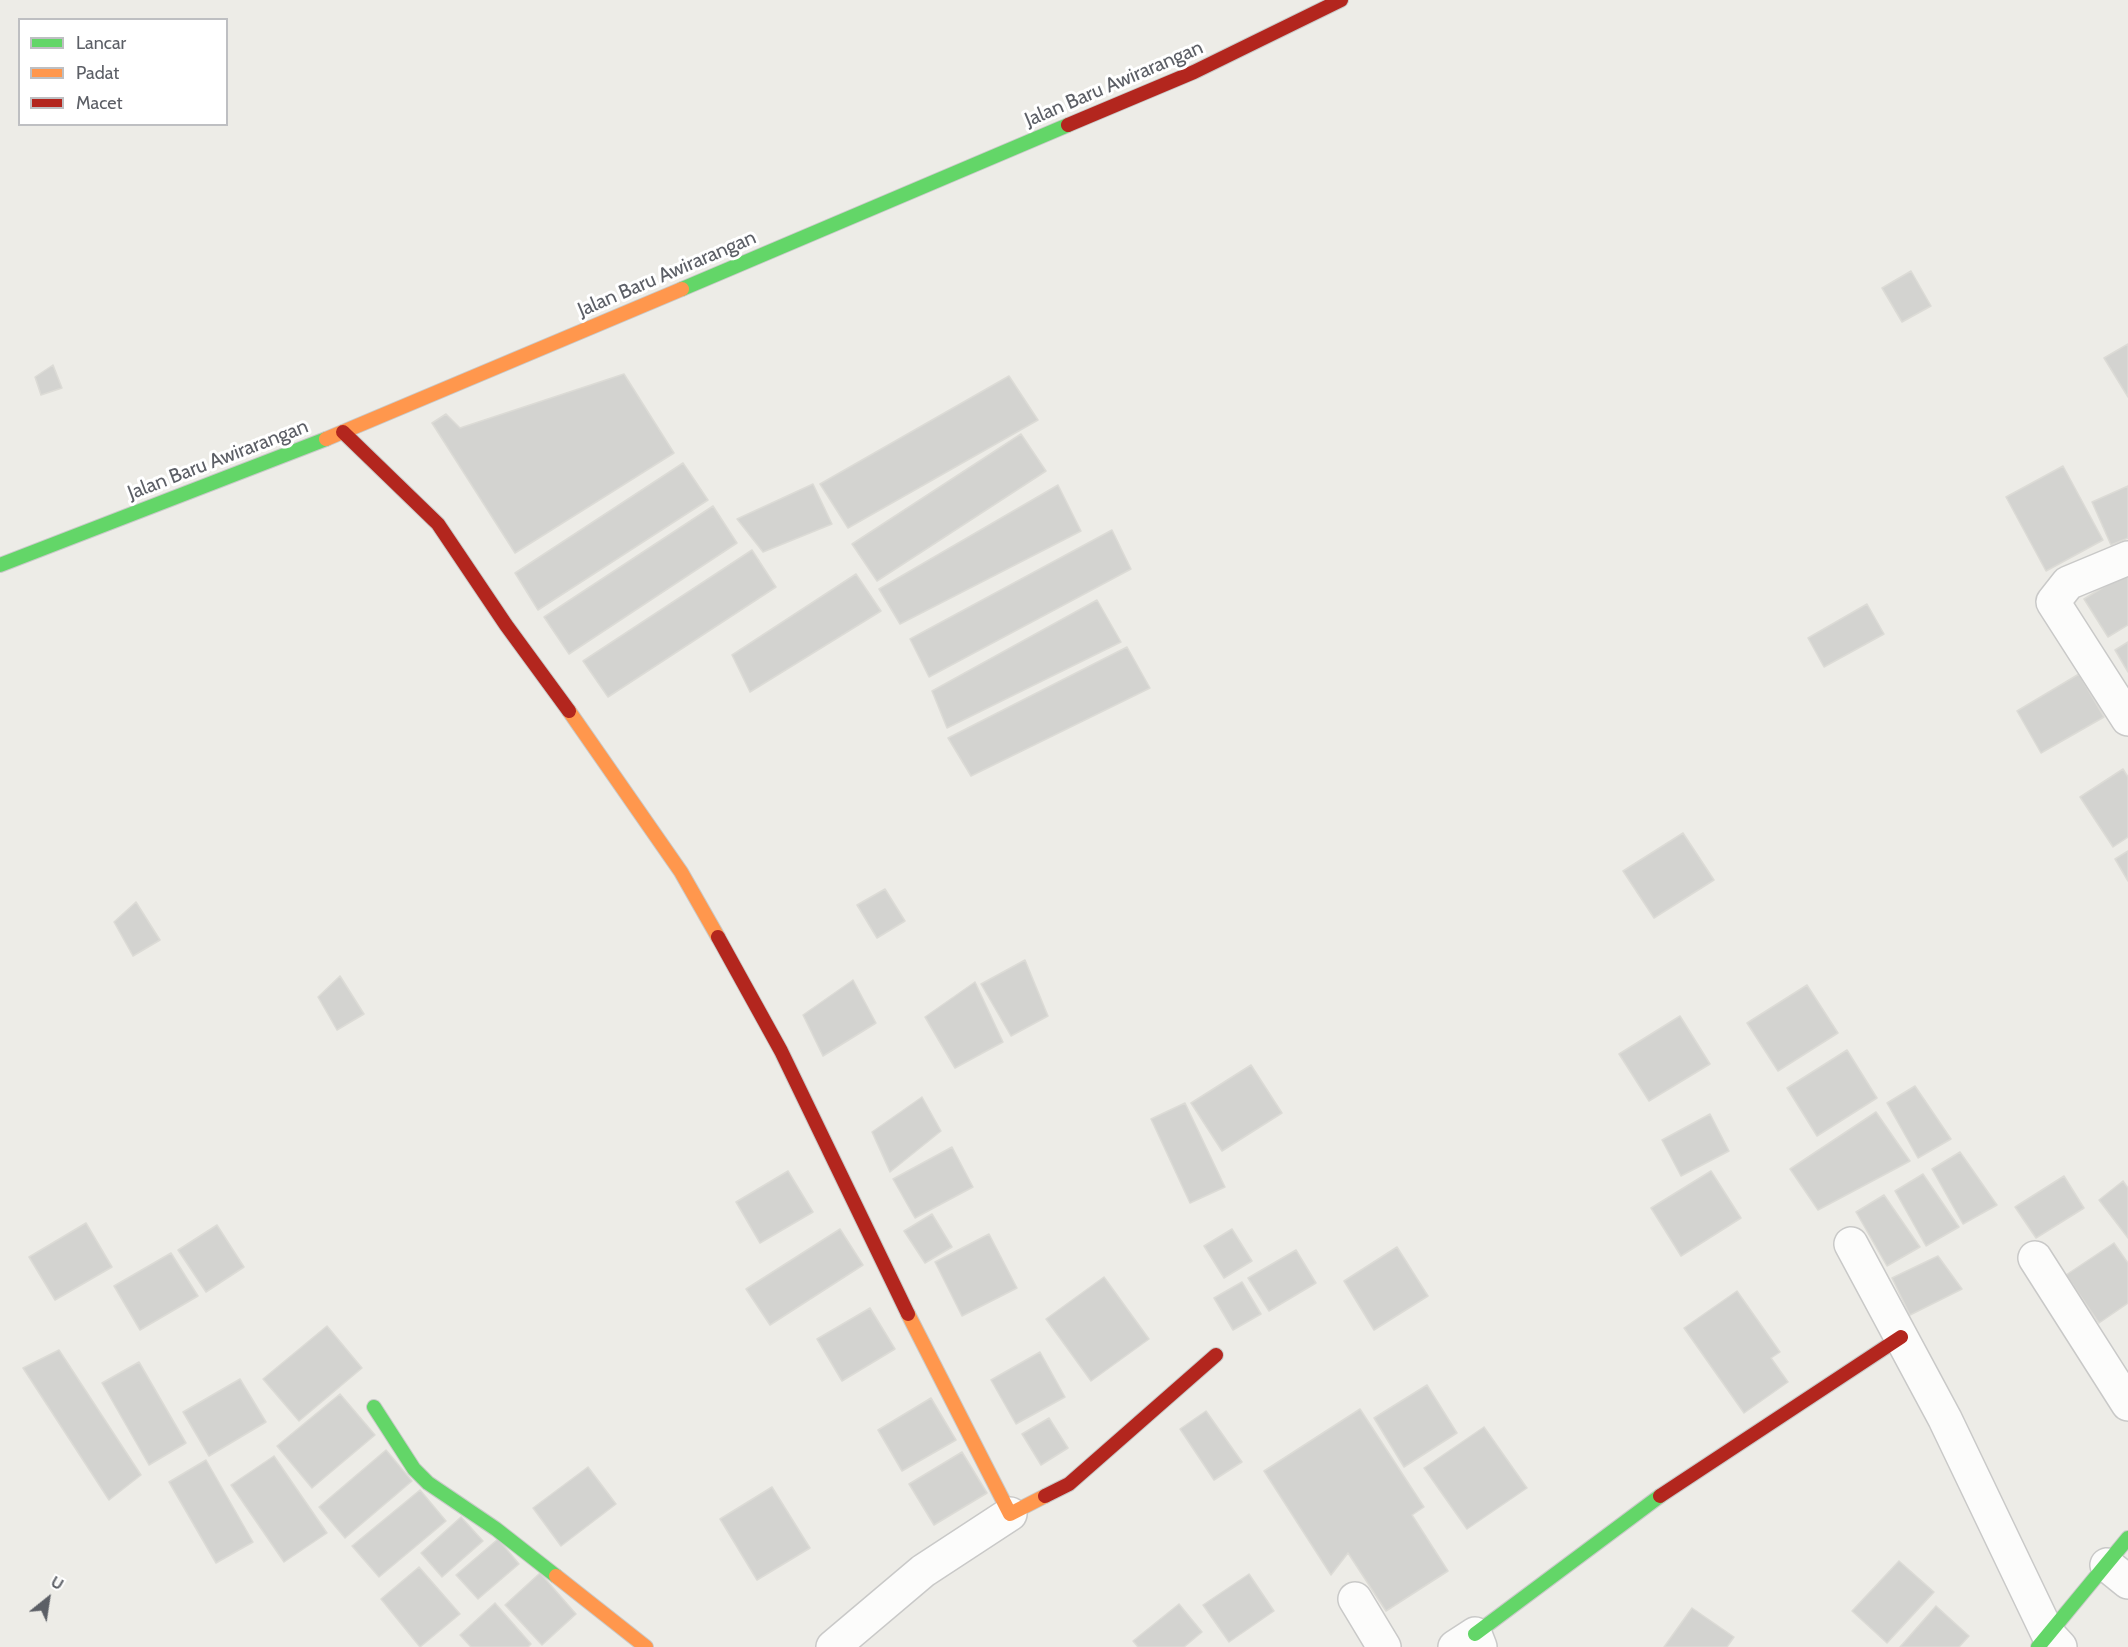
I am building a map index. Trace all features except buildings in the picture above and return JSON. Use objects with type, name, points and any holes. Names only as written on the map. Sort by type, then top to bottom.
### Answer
[{"type":"street","name":"Jalan Baru Awirarangan","points":[[0,565],[343,432],[1194,72],[1341,0]]},
{"type":"street","points":[[343,432],[438,524],[506,626],[561,699],[681,872],[781,1051],[895,1288],[1010,1514]]},
{"type":"street","points":[[2128,558],[2068,583],[2054,602],[2128,719]]},
{"type":"street","points":[[1851,1244],[1946,1419],[2049,1643],[2118,1573],[2128,1538]]},
{"type":"street","points":[[2035,1258],[2128,1404]]},
{"type":"street","points":[[1470,1643],[1654,1500],[1901,1337]]},
{"type":"street","points":[[833,1647],[923,1571],[1010,1514],[1069,1484],[1216,1355]]},
{"type":"street","points":[[374,1407],[414,1469],[428,1483],[496,1529],[646,1647]]},
{"type":"street","points":[[1355,1599],[1384,1647]]},
{"type":"traffic: fast","points":[[682,289],[1068,125]]},
{"type":"traffic: fast","points":[[0,565],[326,439]]},
{"type":"traffic: fast","points":[[374,1407],[414,1469],[428,1483],[496,1529],[556,1576]]},
{"type":"traffic: fast","points":[[1475,1634],[1660,1496]]},
{"type":"traffic: fast","points":[[2038,1647],[2128,1538]]},
{"type":"traffic: slow","points":[[326,439],[682,289]]},
{"type":"traffic: slow","points":[[569,711],[681,872],[718,937]]},
{"type":"traffic: slow","points":[[908,1314],[1010,1514],[1045,1496]]},
{"type":"traffic: slow","points":[[556,1576],[646,1647]]},
{"type":"traffic: jam","points":[[1068,125],[1194,72],[1341,0]]},
{"type":"traffic: jam","points":[[343,432],[438,524],[506,625],[569,711]]},
{"type":"traffic: jam","points":[[718,937],[781,1051],[908,1314]]},
{"type":"traffic: jam","points":[[1660,1496],[1901,1337]]},
{"type":"traffic: jam","points":[[1045,1496],[1069,1484],[1216,1355]]}]
